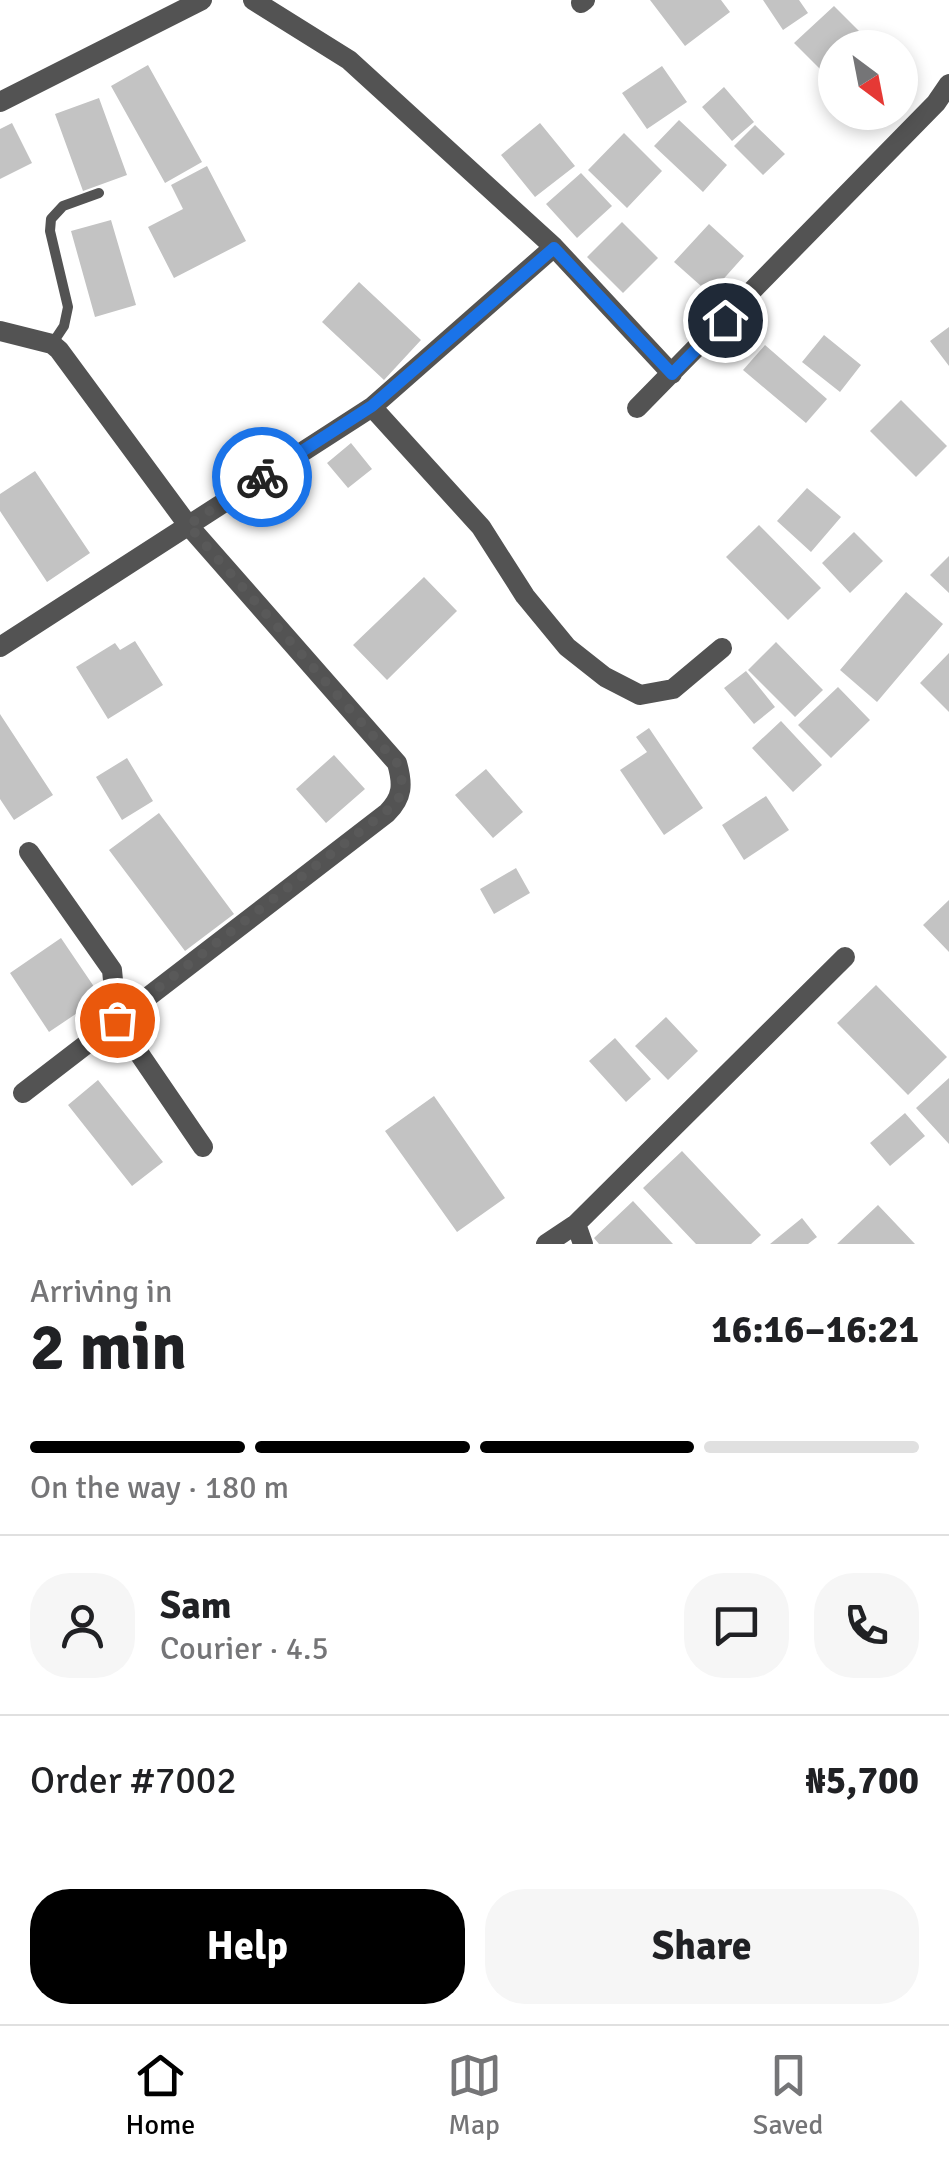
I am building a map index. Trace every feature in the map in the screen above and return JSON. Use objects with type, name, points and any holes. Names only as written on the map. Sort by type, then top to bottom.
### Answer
[{"type":"street","points":[[0,102],[202,0]]},
{"type":"street","points":[[253,0],[349,60],[554,248],[672,374]]},
{"type":"street","points":[[637,408],[942,103],[949,84]]},
{"type":"street","points":[[0,647],[372,406],[554,248]]},
{"type":"street","points":[[0,330],[52,344],[188,525],[397,763],[402,782],[398,802],[388,813],[23,1093]]},
{"type":"street","points":[[372,406],[481,527],[525,596],[566,647],[605,677],[640,696],[673,689],[722,648]]},
{"type":"street","points":[[29,852],[112,970],[117,1020],[204,1147]]},
{"type":"street","points":[[546,1244],[580,1234],[845,957]]},
{"type":"lane","points":[[52,344],[64,326],[68,308],[50,232],[51,219],[63,206],[100,193]]},
{"type":"building","points":[[650,0],[721,0],[730,12],[685,46]]},
{"type":"building","points":[[763,0],[799,0],[808,13],[783,30]]},
{"type":"building","points":[[834,6],[858,30],[818,30],[818,67],[794,43]]},
{"type":"building","points":[[148,65],[202,162],[165,183],[111,86]]},
{"type":"building","points":[[662,66],[687,102],[647,129],[622,93]]},
{"type":"building","points":[[724,87],[754,122],[732,141],[702,107]]},
{"type":"building","points":[[99,98],[127,175],[83,191],[55,114]]},
{"type":"building","points":[[679,120],[727,165],[703,192],[654,146]]},
{"type":"building","points":[[12,123],[32,163],[0,179],[0,129]]},
{"type":"building","points":[[540,123],[575,166],[535,197],[501,155]]},
{"type":"building","points":[[755,125],[785,154],[763,175],[734,146]]},
{"type":"building","points":[[624,133],[662,171],[627,208],[588,170]]},
{"type":"building","points":[[207,166],[246,241],[174,278],[148,227],[183,209],[171,185]]},
{"type":"building","points":[[581,173],[612,206],[577,238],[546,204]]},
{"type":"building","points":[[111,220],[136,305],[95,317],[71,231]]},
{"type":"building","points":[[622,222],[658,258],[623,293],[587,257]]},
{"type":"building","points":[[709,224],[744,256],[710,294],[674,262]]},
{"type":"building","points":[[359,282],[421,340],[384,380],[322,322]]},
{"type":"building","points":[[949,327],[949,366],[930,341]]},
{"type":"building","points":[[824,335],[861,365],[840,392],[802,362]]},
{"type":"building","points":[[765,345],[827,399],[806,423],[743,370]]},
{"type":"building","points":[[901,400],[947,446],[916,477],[870,431]]},
{"type":"building","points":[[351,443],[372,469],[348,488],[327,463]]},
{"type":"building","points":[[35,471],[90,553],[47,582],[0,511],[0,494]]},
{"type":"building","points":[[807,488],[841,517],[811,552],[777,521]]},
{"type":"building","points":[[759,525],[821,588],[788,620],[726,557]]},
{"type":"building","points":[[854,532],[883,561],[850,593],[822,563]]},
{"type":"building","points":[[949,556],[949,593],[930,575]]},
{"type":"building","points":[[424,577],[457,611],[387,680],[353,645]]},
{"type":"building","points":[[906,592],[943,624],[877,702],[840,670]]},
{"type":"building","points":[[135,641],[163,685],[108,719],[76,667],[115,643],[120,650]]},
{"type":"building","points":[[776,642],[823,690],[795,717],[748,670]]},
{"type":"building","points":[[949,653],[949,712],[920,683]]},
{"type":"building","points":[[746,671],[775,707],[754,724],[724,688]]},
{"type":"building","points":[[838,687],[870,720],[831,758],[798,725]]},
{"type":"building","points":[[0,714],[53,795],[14,820],[0,799]]},
{"type":"building","points":[[781,721],[822,765],[793,792],[752,748]]},
{"type":"building","points":[[649,728],[703,808],[664,835],[620,770],[647,752],[636,737]]},
{"type":"building","points":[[334,755],[365,789],[326,823],[296,789]]},
{"type":"building","points":[[127,758],[153,801],[122,820],[96,777]]},
{"type":"building","points":[[486,769],[523,812],[493,838],[455,795]]},
{"type":"building","points":[[766,796],[789,830],[744,860],[722,825]]},
{"type":"building","points":[[159,813],[234,914],[185,951],[109,850]]},
{"type":"building","points":[[516,868],[530,893],[494,914],[480,889]]},
{"type":"building","points":[[949,900],[949,952],[923,925]]},
{"type":"building","points":[[61,938],[101,997],[49,1032],[10,973]]},
{"type":"building","points":[[876,985],[947,1057],[908,1095],[837,1023]]},
{"type":"building","points":[[666,1017],[698,1051],[668,1080],[635,1046]]},
{"type":"building","points":[[615,1038],[651,1079],[626,1102],[589,1061]]},
{"type":"building","points":[[949,1078],[949,1144],[916,1108]]},
{"type":"building","points":[[98,1080],[163,1162],[132,1186],[68,1105]]},
{"type":"building","points":[[434,1096],[505,1198],[457,1232],[385,1131]]},
{"type":"building","points":[[905,1113],[925,1136],[890,1166],[870,1143]]},
{"type":"building","points":[[682,1151],[761,1235],[751,1244],[696,1244],[643,1188]]},
{"type":"building","points":[[633,1201],[673,1244],[599,1244],[594,1238]]},
{"type":"building","points":[[878,1205],[915,1244],[837,1244]]},
{"type":"building","points":[[802,1218],[817,1237],[808,1244],[770,1244]]},
{"type":"way so far","points":[[117,1020],[398,802],[402,782],[397,763],[188,525],[262,477]]},
{"type":"route","points":[[262,477],[372,406],[554,248],[672,374],[725,320]]}]
